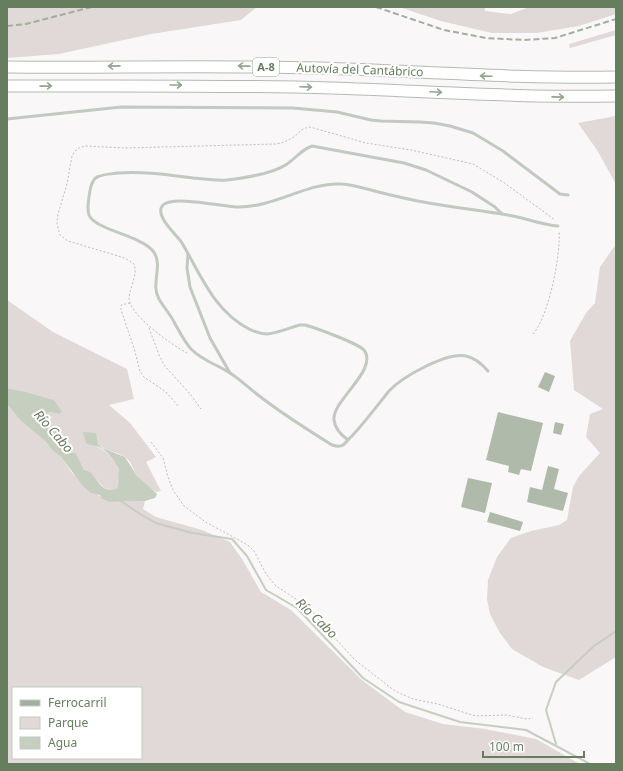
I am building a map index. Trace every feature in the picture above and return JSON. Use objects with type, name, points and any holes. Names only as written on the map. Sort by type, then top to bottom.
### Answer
[{"type":"highway","name":"Autovía del Cantábrico","points":[[7,67],[216,66],[319,68],[525,77],[616,77]]},
{"type":"highway","points":[[525,77],[616,73]]},
{"type":"highway","name":"Autovía del Cantábrico","points":[[7,86],[246,86],[541,97],[616,96]]},
{"type":"lane","points":[[7,119],[121,107],[293,108],[337,112],[382,122],[434,123],[450,126],[473,134],[503,150],[560,194],[568,195]]},
{"type":"lane","points":[[488,371],[480,362],[466,356],[446,358],[420,370],[398,382],[343,445],[332,445],[285,415],[230,373],[211,364],[190,348],[159,299],[156,288],[158,269],[157,258],[154,252],[140,241],[92,220],[89,215],[88,208],[90,190],[93,182],[97,178],[107,174],[128,172],[226,180],[279,169],[305,148],[312,146],[404,163],[426,170],[472,192],[495,207],[502,214]]},
{"type":"lane","points":[[348,440],[339,433],[334,421],[334,415],[361,374],[366,361],[365,351],[351,343],[305,325],[267,334],[256,332],[244,326],[222,309],[212,296],[181,241],[161,217],[161,208],[168,202],[194,202],[231,207],[250,207],[327,184],[343,184],[428,203],[502,214],[549,226],[558,226]]},
{"type":"lane","points":[[188,252],[187,268],[190,287],[210,338],[230,373]]},
{"type":"path","points":[[199,356],[182,350],[149,326],[133,309],[130,302],[130,294],[135,273],[134,264],[125,258],[68,242],[60,235],[58,230],[58,214],[67,184],[72,156],[79,148],[86,146],[156,148],[276,144],[286,142],[295,137],[300,131],[310,127],[366,142],[474,164],[503,182],[554,219],[558,226],[559,249],[556,267],[542,317],[533,334]]},
{"type":"path","points":[[130,302],[121,305],[121,310],[140,371],[144,377],[166,392],[179,407]]},
{"type":"path","points":[[149,326],[164,365],[190,394],[200,409]]},
{"type":"path","points":[[151,442],[163,458],[173,490],[184,506],[207,523],[249,546],[254,551],[266,574],[276,586],[310,608],[322,624],[355,660],[387,685],[399,693],[413,699],[438,704],[469,714],[506,715],[526,719],[533,718]]},
{"type":"green space","points":[[7,7],[257,7],[241,20],[151,34],[59,54],[7,58]]},
{"type":"green space","points":[[399,7],[485,7],[485,11],[511,14],[529,7],[616,7],[616,14],[579,26],[537,33],[492,33],[441,21]]},
{"type":"green space","points":[[616,30],[616,35],[570,48],[569,44]]},
{"type":"green space","points":[[616,116],[616,184],[597,150],[578,123]]},
{"type":"green space","points":[[616,244],[616,657],[579,680],[543,667],[512,649],[500,633],[490,614],[487,599],[488,580],[497,557],[511,538],[531,531],[559,525],[567,520],[573,487],[579,476],[600,453],[586,437],[590,414],[603,409],[574,390],[570,341],[586,313],[595,303],[600,267]]},
{"type":"green space","points":[[7,300],[53,332],[127,369],[134,399],[109,405],[130,423],[156,457],[146,462],[161,491],[156,492],[143,483],[137,476],[127,458],[104,449],[96,439],[89,445],[103,450],[119,469],[117,488],[112,490],[105,488],[89,472],[84,470],[76,453],[62,451],[56,430],[45,427],[42,424],[43,417],[50,412],[59,414],[54,400],[7,388]]},
{"type":"green space","points":[[7,404],[20,420],[61,457],[72,473],[95,493],[109,502],[145,501],[143,509],[156,517],[202,530],[230,542],[242,559],[261,592],[291,610],[363,681],[405,712],[443,724],[485,729],[536,739],[580,764],[7,764]]},
{"type":"water","points":[[7,388],[54,400],[62,412],[59,414],[50,412],[43,417],[42,424],[45,427],[56,430],[62,451],[76,453],[84,470],[90,472],[104,488],[112,490],[117,488],[119,469],[105,451],[99,447],[86,443],[83,432],[96,433],[98,444],[102,448],[125,457],[137,476],[157,494],[155,498],[145,501],[109,502],[101,498],[100,495],[91,493],[83,486],[61,457],[20,420],[7,404]]},
{"type":"building","points":[[545,372],[555,376],[549,392],[538,387]]},
{"type":"building","points":[[498,412],[543,423],[531,471],[521,469],[519,475],[508,472],[509,466],[486,460]]},
{"type":"building","points":[[555,422],[564,424],[561,435],[553,433]]},
{"type":"building","points":[[548,466],[559,469],[554,489],[568,493],[563,511],[527,502],[530,487],[542,490]]},
{"type":"building","points":[[468,478],[492,483],[485,513],[461,507]]},
{"type":"building","points":[[490,512],[523,522],[520,531],[487,522]]},
{"type":"waterway","name":"Río Cabo","points":[[121,501],[156,523],[192,533],[232,539],[247,556],[266,590],[297,608],[363,678],[399,702],[460,722],[526,730],[590,764]]},
{"type":"waterway","points":[[556,744],[546,710],[556,682],[594,646],[616,631]]},
{"type":"railway","points":[[7,26],[26,24],[92,7]]},
{"type":"railway","points":[[376,7],[444,30],[486,38],[524,40],[555,38],[616,19]]}]
